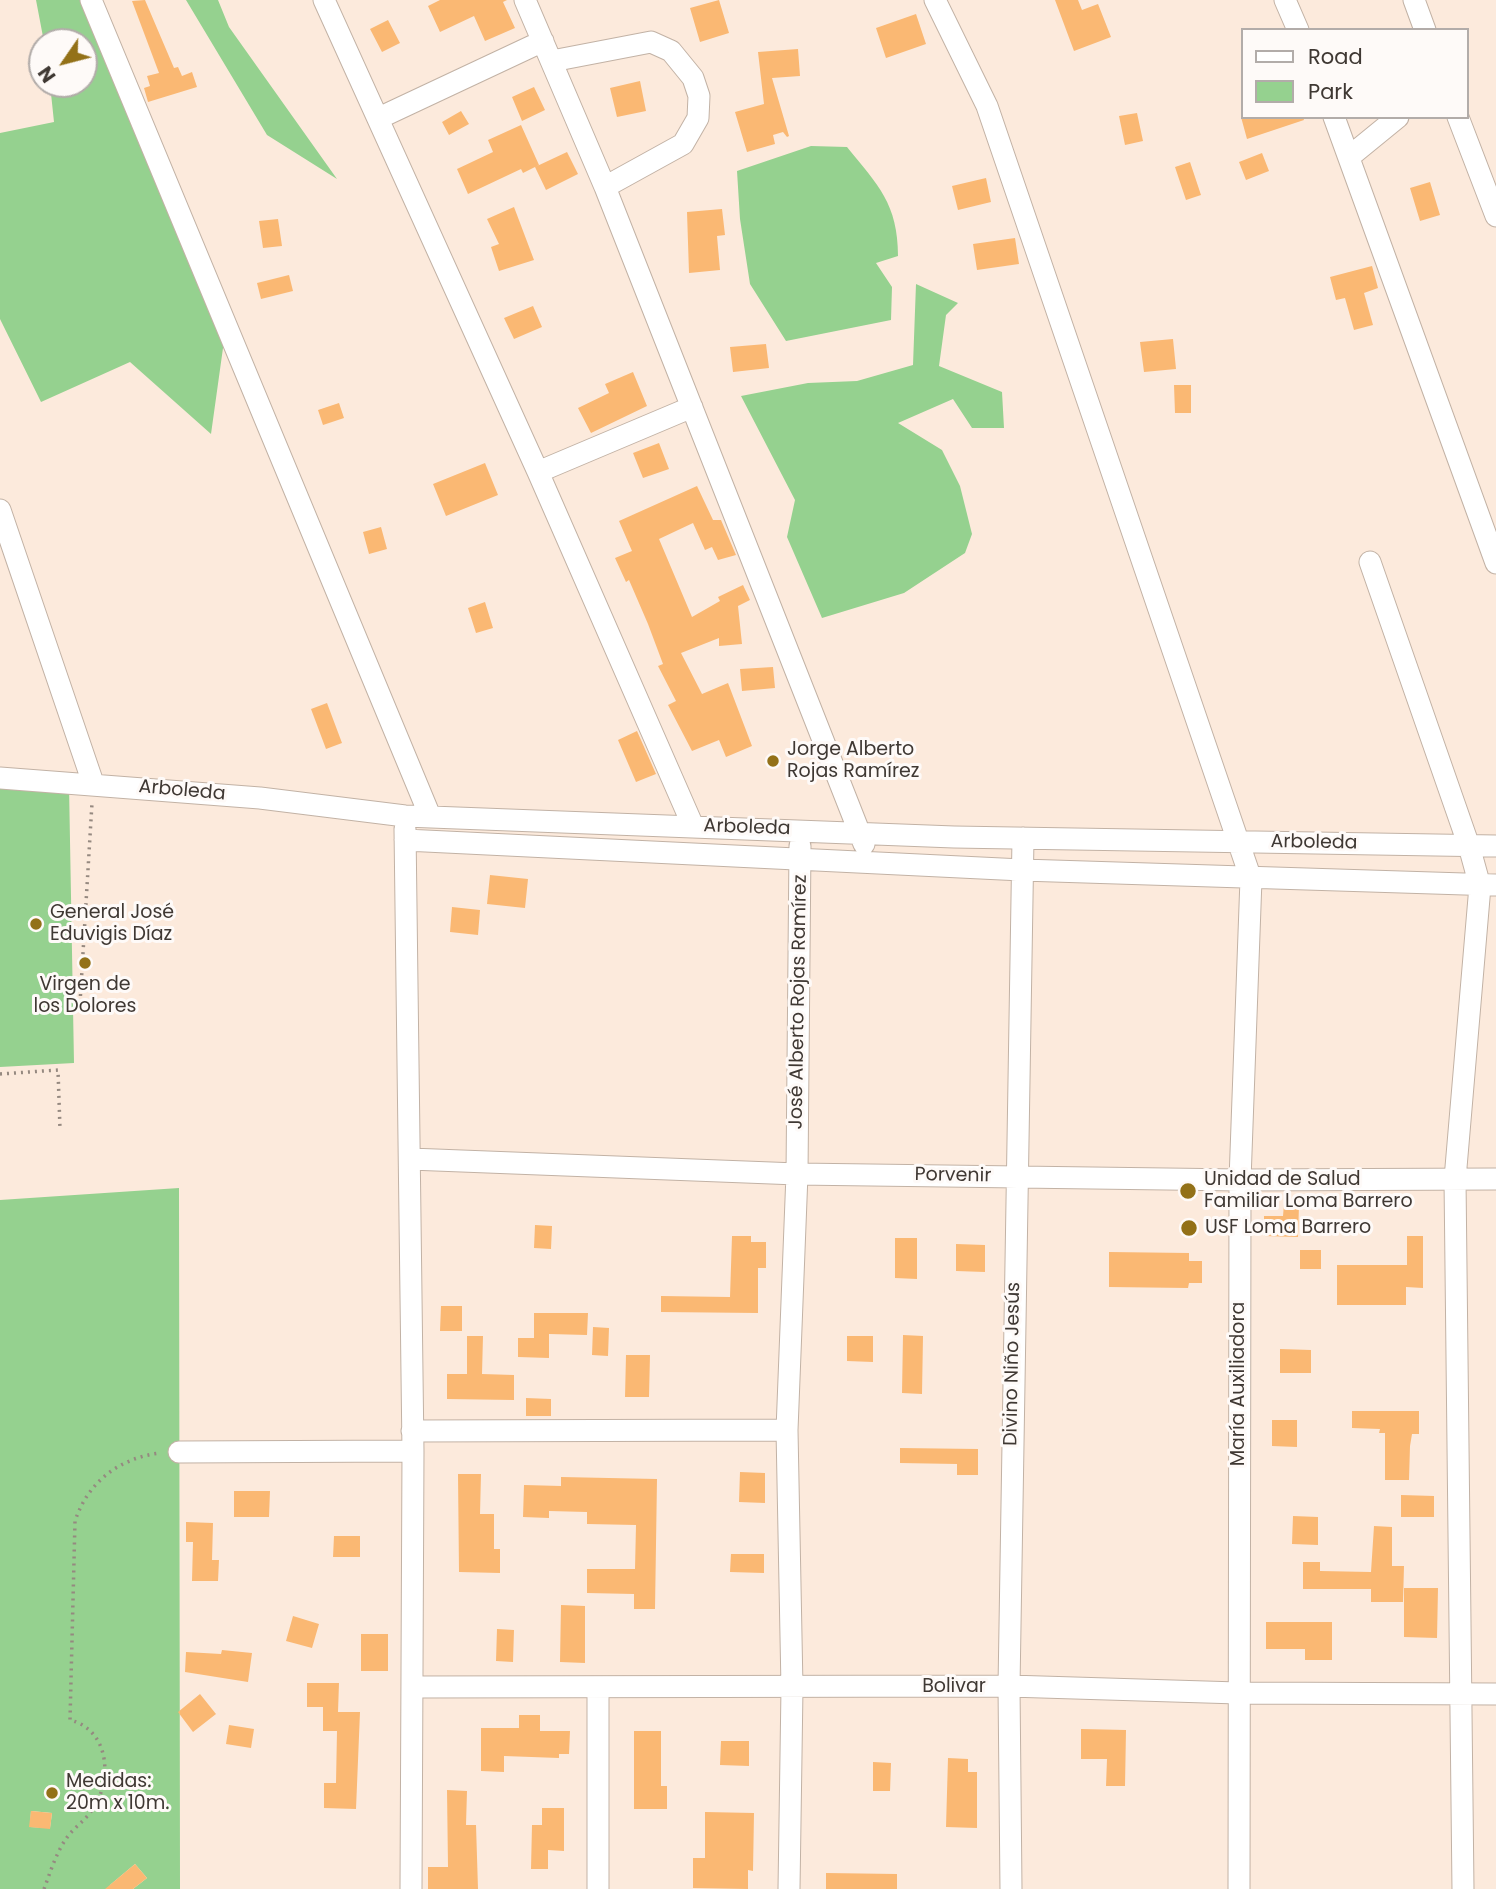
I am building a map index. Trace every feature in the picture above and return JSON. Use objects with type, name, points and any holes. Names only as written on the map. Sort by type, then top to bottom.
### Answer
[{"type":"street","points":[[91,0],[430,816]]},
{"type":"street","points":[[324,0],[538,472],[693,826]]},
{"type":"street","points":[[525,0],[605,187],[870,863]]},
{"type":"street","name":"María Auxiliadora","points":[[935,0],[987,107],[1241,842],[1251,879],[1240,1180],[1239,1889]]},
{"type":"street","points":[[1286,0],[1297,28]]},
{"type":"street","points":[[1414,0],[1424,28]]},
{"type":"street","points":[[379,118],[543,41]]},
{"type":"street","points":[[552,61],[651,42],[671,51],[693,78],[699,96],[698,118],[683,144],[605,187]]},
{"type":"street","points":[[1335,119],[1496,563]]},
{"type":"street","points":[[1349,157],[1396,119]]},
{"type":"street","points":[[1459,119],[1496,216]]},
{"type":"street","points":[[538,472],[692,407]]},
{"type":"street","points":[[0,510],[93,783]]},
{"type":"street","points":[[1370,562],[1469,846],[1488,885],[1455,1179],[1464,1889]]},
{"type":"street","name":"Arboleda","points":[[0,778],[93,783],[260,798],[405,816],[1023,838],[1496,846]]},
{"type":"street","points":[[405,816],[413,1441],[411,1889]]},
{"type":"street","name":"José Alberto Rojas Ramírez","points":[[789,1889],[792,1688],[788,1430],[797,1174],[800,830]]},
{"type":"street","name":"Divino Niño Jesús","points":[[1011,1889],[1009,1686],[1023,838]]},
{"type":"street","name":"Arboleda","points":[[405,840],[1022,870],[1488,885]]},
{"type":"street","name":"Porvenir","points":[[410,1159],[797,1174],[1240,1180],[1496,1179]]},
{"type":"street","points":[[179,1452],[413,1441],[788,1430]]},
{"type":"street","name":"Bolivar","points":[[413,1686],[1009,1686],[1238,1693],[1496,1694]]},
{"type":"street","points":[[598,1688],[598,1889]]},
{"type":"path","points":[[80,1003],[93,783]]},
{"type":"path","points":[[0,1074],[58,1070],[60,1129]]},
{"type":"path","points":[[44,1889],[65,1840],[93,1809],[105,1774],[103,1746],[82,1723],[70,1720],[75,1521],[83,1497],[102,1478],[127,1462],[156,1454],[179,1452]]},
{"type":"green space","points":[[36,0],[100,0],[229,305],[211,434],[130,362],[41,402],[0,319],[0,133],[54,122],[51,98],[98,98],[98,28],[41,28]]},
{"type":"green space","points":[[186,0],[218,0],[229,27],[337,179],[267,135]]},
{"type":"green space","points":[[811,146],[847,147],[877,184],[890,209],[898,256],[876,263],[892,287],[891,320],[786,341],[750,284],[740,219],[737,171]]},
{"type":"green space","points":[[916,284],[958,303],[946,315],[939,366],[1002,392],[1004,428],[972,428],[953,399],[898,423],[942,450],[960,486],[972,534],[965,553],[904,593],[822,618],[787,537],[795,500],[741,396],[808,383],[857,381],[913,365]]},
{"type":"green space","name":"General José Eduvigis Díaz","points":[[0,785],[69,785],[74,1063],[0,1067]]},
{"type":"green space","points":[[179,1188],[180,1889],[133,1889],[147,1878],[135,1864],[110,1885],[113,1889],[0,1889],[0,1200]],"holes":[[[31,1811],[52,1813],[50,1828],[30,1827]]]},
{"type":"building","points":[[145,0],[174,68],[178,67],[182,76],[192,72],[197,87],[148,102],[144,88],[150,86],[147,76],[159,73],[132,1]]},
{"type":"building","points":[[440,0],[507,0],[503,2],[515,28],[485,41],[474,16],[440,32],[428,6]]},
{"type":"building","points":[[719,0],[729,33],[700,42],[690,8]]},
{"type":"building","points":[[1055,0],[1078,0],[1082,10],[1098,4],[1111,37],[1074,51]]},
{"type":"building","points":[[916,14],[926,44],[886,58],[876,28]]},
{"type":"building","points":[[388,20],[400,43],[382,52],[370,29]]},
{"type":"building","points":[[798,49],[800,76],[772,78],[789,136],[783,132],[773,135],[775,144],[747,152],[735,112],[764,104],[758,52]]},
{"type":"building","points":[[640,81],[646,111],[617,117],[610,88]]},
{"type":"building","points":[[534,87],[545,110],[522,121],[512,97]]},
{"type":"building","points":[[461,111],[469,124],[449,135],[442,122]]},
{"type":"building","points":[[1137,113],[1143,141],[1125,145],[1119,116]]},
{"type":"building","points":[[1242,119],[1304,119],[1304,120],[1247,139]]},
{"type":"building","points":[[521,125],[539,165],[523,173],[521,169],[468,194],[457,169],[493,152],[488,140]]},
{"type":"building","points":[[567,152],[578,174],[546,190],[535,167]]},
{"type":"building","points":[[1262,153],[1269,171],[1246,180],[1239,162]]},
{"type":"building","points":[[1190,162],[1201,195],[1186,200],[1175,167]]},
{"type":"building","points":[[986,178],[991,202],[958,210],[952,186]]},
{"type":"building","points":[[1430,182],[1440,215],[1420,221],[1410,188]]},
{"type":"building","points":[[514,207],[534,260],[499,271],[491,247],[499,244],[487,219]]},
{"type":"building","points":[[722,209],[725,235],[717,236],[720,270],[689,273],[687,212]]},
{"type":"building","points":[[278,219],[282,246],[263,248],[259,221]]},
{"type":"building","points":[[1015,238],[1019,264],[977,270],[973,244]]},
{"type":"building","points":[[1372,266],[1378,288],[1364,293],[1373,325],[1354,330],[1345,298],[1336,300],[1330,277]]},
{"type":"building","points":[[289,275],[293,291],[261,299],[257,283]]},
{"type":"building","points":[[533,306],[542,327],[514,339],[504,318]]},
{"type":"building","points":[[1173,339],[1176,369],[1144,372],[1140,342]]},
{"type":"building","points":[[766,344],[769,368],[733,372],[730,347]]},
{"type":"building","points":[[633,372],[647,406],[591,433],[578,408],[609,393],[605,384]]},
{"type":"building","points":[[1174,385],[1191,385],[1191,413],[1175,413]]},
{"type":"building","points":[[339,403],[344,418],[323,425],[318,410]]},
{"type":"building","points":[[659,443],[669,469],[643,478],[633,453]]},
{"type":"building","points":[[485,463],[498,495],[446,516],[433,484]]},
{"type":"building","points":[[697,486],[713,520],[721,520],[736,555],[718,560],[712,547],[705,550],[693,523],[659,539],[692,617],[720,601],[718,597],[743,585],[750,600],[738,606],[742,644],[719,646],[719,638],[681,653],[702,694],[728,683],[752,746],[726,757],[719,740],[692,751],[668,705],[676,701],[658,666],[663,664],[648,624],[629,580],[626,582],[615,558],[632,551],[619,521]]},
{"type":"building","points":[[381,527],[387,549],[369,554],[363,532]]},
{"type":"building","points":[[485,602],[493,628],[476,633],[468,608]]},
{"type":"building","points":[[773,667],[775,688],[742,691],[740,669]]},
{"type":"building","points":[[327,703],[342,743],[326,749],[311,709]]},
{"type":"building","points":[[637,731],[656,774],[636,782],[618,740]]},
{"type":"building","points":[[490,875],[528,879],[525,908],[487,904]]},
{"type":"building","points":[[452,907],[480,910],[478,935],[450,932]]},
{"type":"building","points":[[1284,1204],[1299,1205],[1298,1237],[1264,1236],[1264,1216],[1283,1216]]},
{"type":"building","points":[[535,1225],[552,1226],[551,1249],[534,1248]]},
{"type":"building","points":[[732,1236],[751,1236],[751,1242],[766,1242],[766,1268],[758,1268],[758,1313],[661,1312],[661,1296],[730,1297]]},
{"type":"building","points":[[1407,1236],[1423,1236],[1423,1288],[1406,1287],[1406,1305],[1337,1305],[1337,1265],[1407,1265]]},
{"type":"building","points":[[895,1238],[917,1238],[917,1279],[895,1278]]},
{"type":"building","points":[[956,1244],[985,1245],[985,1272],[956,1271]]},
{"type":"building","points":[[1300,1250],[1321,1250],[1321,1269],[1300,1269]]},
{"type":"building","points":[[1109,1252],[1189,1253],[1189,1261],[1202,1261],[1202,1283],[1189,1283],[1188,1288],[1109,1287]]},
{"type":"building","points":[[441,1306],[462,1306],[462,1331],[440,1331]]},
{"type":"building","points":[[534,1313],[588,1313],[587,1335],[549,1334],[549,1358],[518,1357],[518,1338],[534,1338]]},
{"type":"building","points":[[593,1327],[609,1328],[608,1356],[592,1355]]},
{"type":"building","points":[[903,1335],[923,1336],[922,1394],[902,1393]]},
{"type":"building","points":[[467,1336],[483,1336],[482,1374],[514,1375],[514,1400],[447,1399],[447,1374],[467,1374]]},
{"type":"building","points":[[847,1336],[873,1336],[873,1362],[847,1361]]},
{"type":"building","points":[[1280,1349],[1311,1350],[1311,1373],[1280,1373]]},
{"type":"building","points":[[626,1355],[650,1355],[649,1397],[625,1397]]},
{"type":"building","points":[[526,1398],[551,1399],[551,1416],[526,1416]]},
{"type":"building","points":[[1352,1411],[1419,1411],[1419,1434],[1412,1434],[1410,1446],[1409,1480],[1385,1480],[1385,1433],[1379,1433],[1380,1429],[1352,1428]]},
{"type":"building","points":[[1272,1420],[1297,1420],[1297,1447],[1272,1446]]},
{"type":"building","points":[[900,1448],[978,1449],[978,1475],[957,1475],[957,1464],[900,1463]]},
{"type":"building","points":[[740,1472],[765,1473],[765,1503],[739,1502]]},
{"type":"building","points":[[458,1474],[481,1474],[480,1514],[494,1514],[494,1549],[500,1549],[500,1573],[459,1572]]},
{"type":"building","points":[[561,1477],[657,1479],[655,1609],[634,1609],[634,1594],[587,1593],[587,1569],[635,1569],[636,1525],[587,1524],[587,1512],[549,1511],[549,1518],[523,1517],[524,1485],[561,1486]]},
{"type":"building","points":[[234,1491],[270,1491],[269,1517],[234,1517]]},
{"type":"building","points":[[1401,1495],[1434,1496],[1434,1517],[1401,1517]]},
{"type":"building","points":[[1293,1516],[1318,1517],[1318,1545],[1292,1544]]},
{"type":"building","points":[[186,1522],[213,1523],[212,1560],[219,1560],[218,1581],[192,1581],[193,1542],[186,1542]]},
{"type":"building","points":[[1374,1526],[1392,1527],[1392,1566],[1404,1566],[1403,1602],[1371,1602],[1371,1589],[1303,1589],[1303,1562],[1320,1562],[1320,1571],[1371,1572]]},
{"type":"building","points":[[334,1536],[360,1536],[360,1557],[333,1557]]},
{"type":"building","points":[[731,1554],[764,1554],[764,1573],[730,1572]]},
{"type":"building","points":[[1404,1588],[1438,1588],[1437,1638],[1404,1637]]},
{"type":"building","points":[[561,1605],[585,1606],[585,1663],[560,1662]]},
{"type":"building","points":[[293,1616],[319,1624],[312,1648],[286,1641]]},
{"type":"building","points":[[1266,1622],[1332,1622],[1332,1660],[1305,1660],[1305,1649],[1266,1649]]},
{"type":"building","points":[[497,1629],[514,1630],[513,1662],[496,1661]]},
{"type":"building","points":[[361,1634],[388,1634],[388,1671],[361,1671]]},
{"type":"building","points":[[222,1650],[252,1653],[248,1682],[185,1672],[186,1652],[221,1654]]},
{"type":"building","points":[[307,1683],[339,1683],[338,1712],[360,1712],[356,1809],[324,1808],[324,1783],[336,1783],[337,1731],[323,1731],[323,1707],[307,1707]]},
{"type":"building","points":[[200,1694],[216,1714],[193,1732],[178,1712]]},
{"type":"building","points":[[519,1715],[540,1715],[540,1731],[570,1731],[569,1754],[559,1754],[559,1758],[504,1756],[504,1772],[481,1771],[481,1728],[519,1728]]},
{"type":"building","points":[[229,1725],[254,1729],[251,1748],[226,1744]]},
{"type":"building","points":[[1081,1729],[1126,1730],[1125,1786],[1106,1786],[1107,1759],[1081,1759]]},
{"type":"building","points":[[634,1731],[661,1731],[661,1786],[667,1786],[667,1809],[634,1809]]},
{"type":"building","points":[[721,1741],[749,1741],[749,1766],[720,1765]]},
{"type":"building","points":[[948,1758],[968,1759],[968,1772],[977,1772],[977,1828],[946,1827]]},
{"type":"building","points":[[873,1762],[891,1763],[890,1791],[873,1791]]},
{"type":"building","points":[[447,1790],[467,1791],[466,1825],[476,1825],[478,1889],[428,1889],[428,1867],[448,1867]]},
{"type":"building","points":[[542,1808],[564,1808],[564,1851],[548,1850],[548,1869],[531,1869],[532,1825],[542,1825]]},
{"type":"building","points":[[31,1811],[52,1813],[50,1829],[29,1827]]},
{"type":"building","points":[[705,1812],[754,1813],[753,1871],[748,1870],[748,1889],[693,1888],[693,1858],[705,1858]]},
{"type":"building","points":[[135,1864],[147,1878],[133,1889],[105,1889]]},
{"type":"building","points":[[826,1873],[897,1874],[897,1889],[826,1889]]},
{"type":"place","name":"Jorge Alberto Rojas Ramírez","points":[[773,761]]},
{"type":"place","name":"General José Eduvigis Díaz","points":[[36,924]]},
{"type":"place","name":"Virgen de los Dolores","points":[[85,963]]},
{"type":"place","name":"Unidad de Salud Familiar Loma Barrero","points":[[1188,1191]]},
{"type":"place","name":"USF Loma Barrero","points":[[1189,1228]]},
{"type":"place","name":"Medidas: 20m x 10m.","points":[[52,1793]]}]
